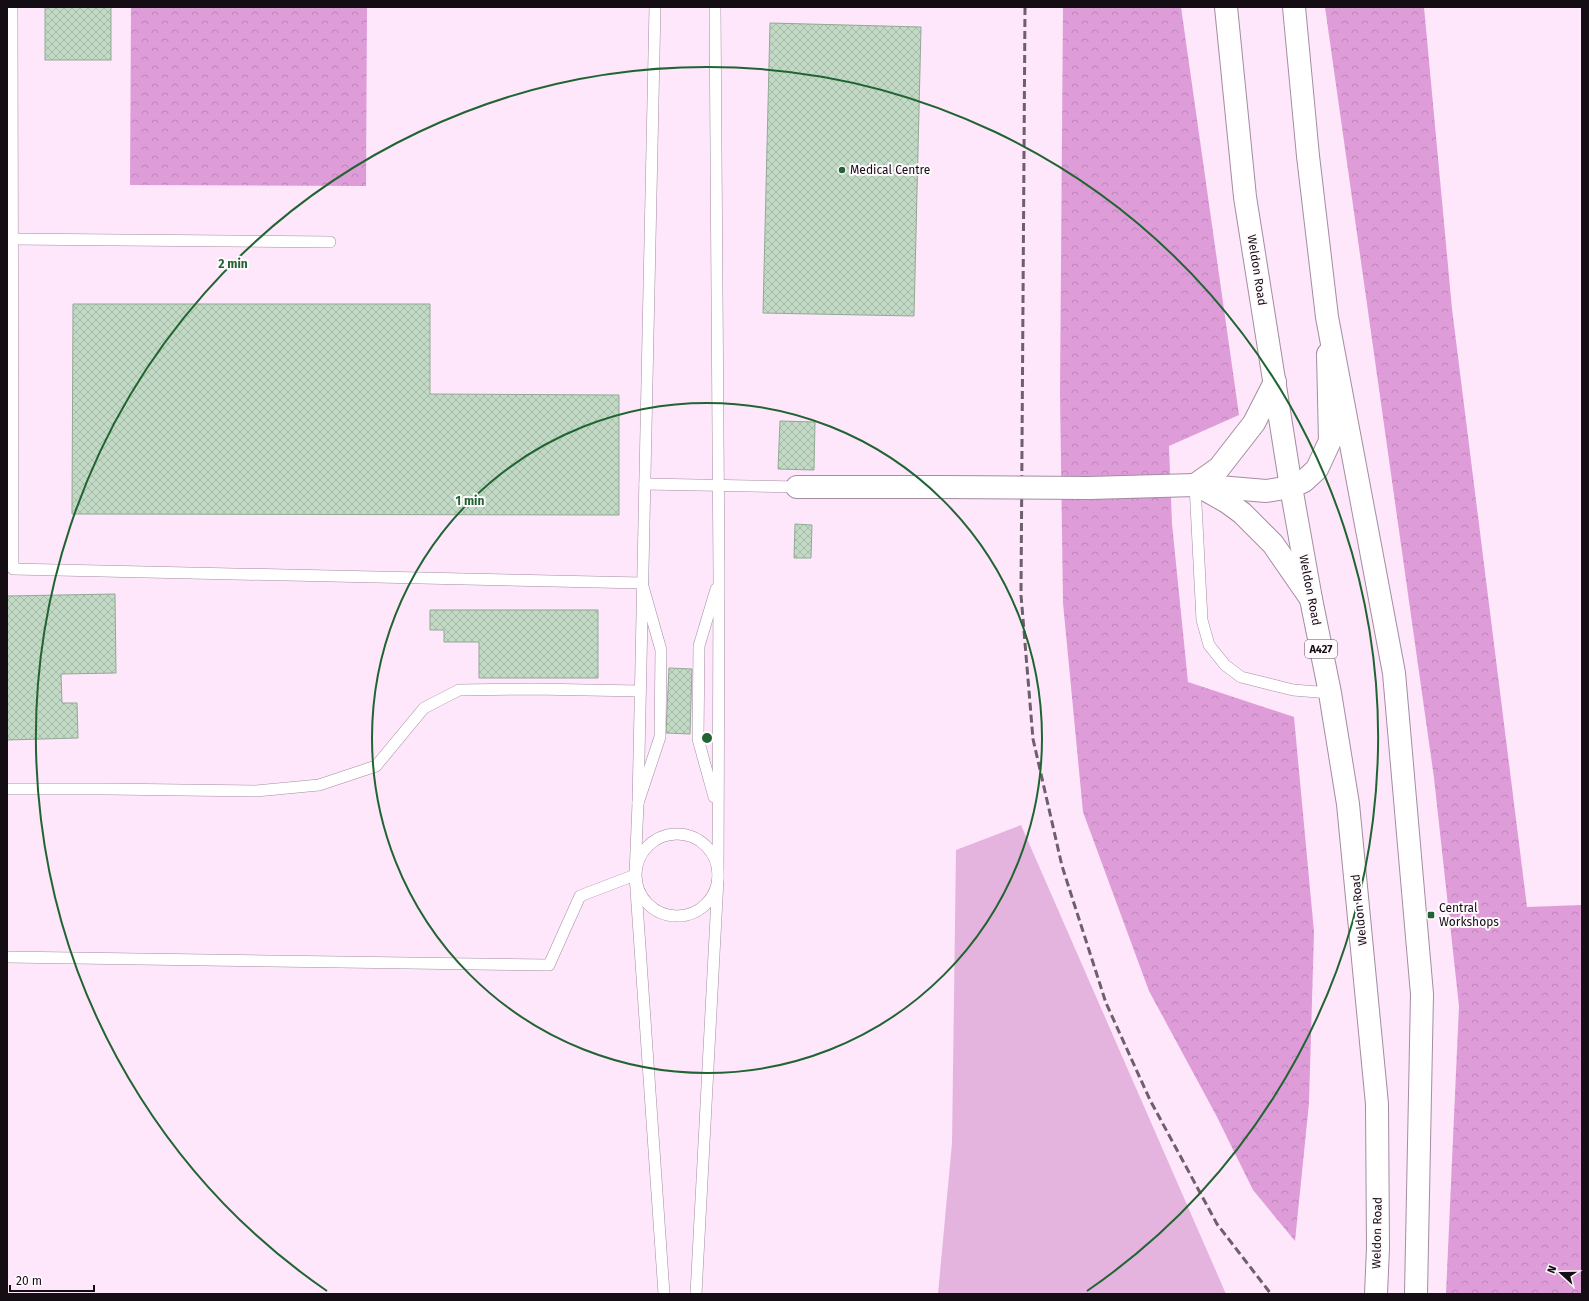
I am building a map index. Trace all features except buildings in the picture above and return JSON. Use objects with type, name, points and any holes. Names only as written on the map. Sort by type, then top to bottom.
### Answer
[{"type":"main road","name":"Weldon Road","points":[[1226,7],[1245,197],[1274,382],[1311,599],[1330,693],[1348,804],[1377,1104],[1378,1248],[1376,1294]]},
{"type":"main road","points":[[1294,7],[1308,156],[1327,317],[1394,673],[1422,994],[1416,1294]]},
{"type":"main road","points":[[797,487],[1089,488],[1196,485],[1266,491],[1292,487],[1304,482],[1317,469],[1330,441],[1327,317]]},
{"type":"main road","points":[[1196,485],[1219,468],[1254,423],[1274,382]]},
{"type":"main road","points":[[1196,485],[1227,502],[1242,513],[1273,544],[1311,599]]},
{"type":"lane","points":[[12,7],[11,239],[13,569],[642,583]]},
{"type":"lane","points":[[655,7],[638,803],[635,875],[664,1294]]},
{"type":"lane","points":[[696,1294],[718,879],[719,577],[715,7]]},
{"type":"lane","points":[[11,239],[330,242]]},
{"type":"lane","points":[[645,484],[797,487]]},
{"type":"lane","points":[[1196,485],[1202,620],[1209,645],[1224,666],[1241,677],[1293,690],[1330,693]]},
{"type":"lane","points":[[718,811],[698,739],[699,646],[719,577]]},
{"type":"lane","points":[[638,803],[660,737],[661,650],[642,583]]},
{"type":"lane","points":[[7,789],[108,789],[256,792],[319,785],[376,766],[424,708],[459,690],[534,689],[640,691]]},
{"type":"lane","points":[[679,833],[692,836],[708,848],[712,853],[717,866],[718,879],[714,892],[706,904],[695,912],[682,916],[668,915],[656,910],[645,901],[638,889],[635,875],[638,862],[644,850],[653,840],[666,835],[679,833]]},
{"type":"lane","points":[[7,957],[549,965],[580,896],[635,875]]},
{"type":"shaded area","points":[[1021,825],[1226,1294],[938,1294],[952,1143],[956,850]]},
{"type":"green space","points":[[131,7],[367,7],[366,186],[130,185]]},
{"type":"green space","points":[[1063,7],[1181,7],[1239,415],[1169,446],[1172,524],[1188,682],[1294,717],[1314,932],[1309,1103],[1295,1241],[1253,1190],[1216,1115],[1149,991],[1083,812],[1063,603],[1060,393]]},
{"type":"green space","points":[[1325,7],[1424,7],[1452,309],[1527,907],[1582,905],[1582,1294],[1446,1294],[1459,1006],[1434,778]]},
{"type":"railway","points":[[1025,7],[1021,595],[1033,739],[1062,866],[1106,1003],[1150,1100],[1217,1224],[1271,1294]]},
{"type":"place","name":"Medical Centre","points":[[842,170]]},
{"type":"place","name":"Central Workshops","points":[[1431,915]]}]
